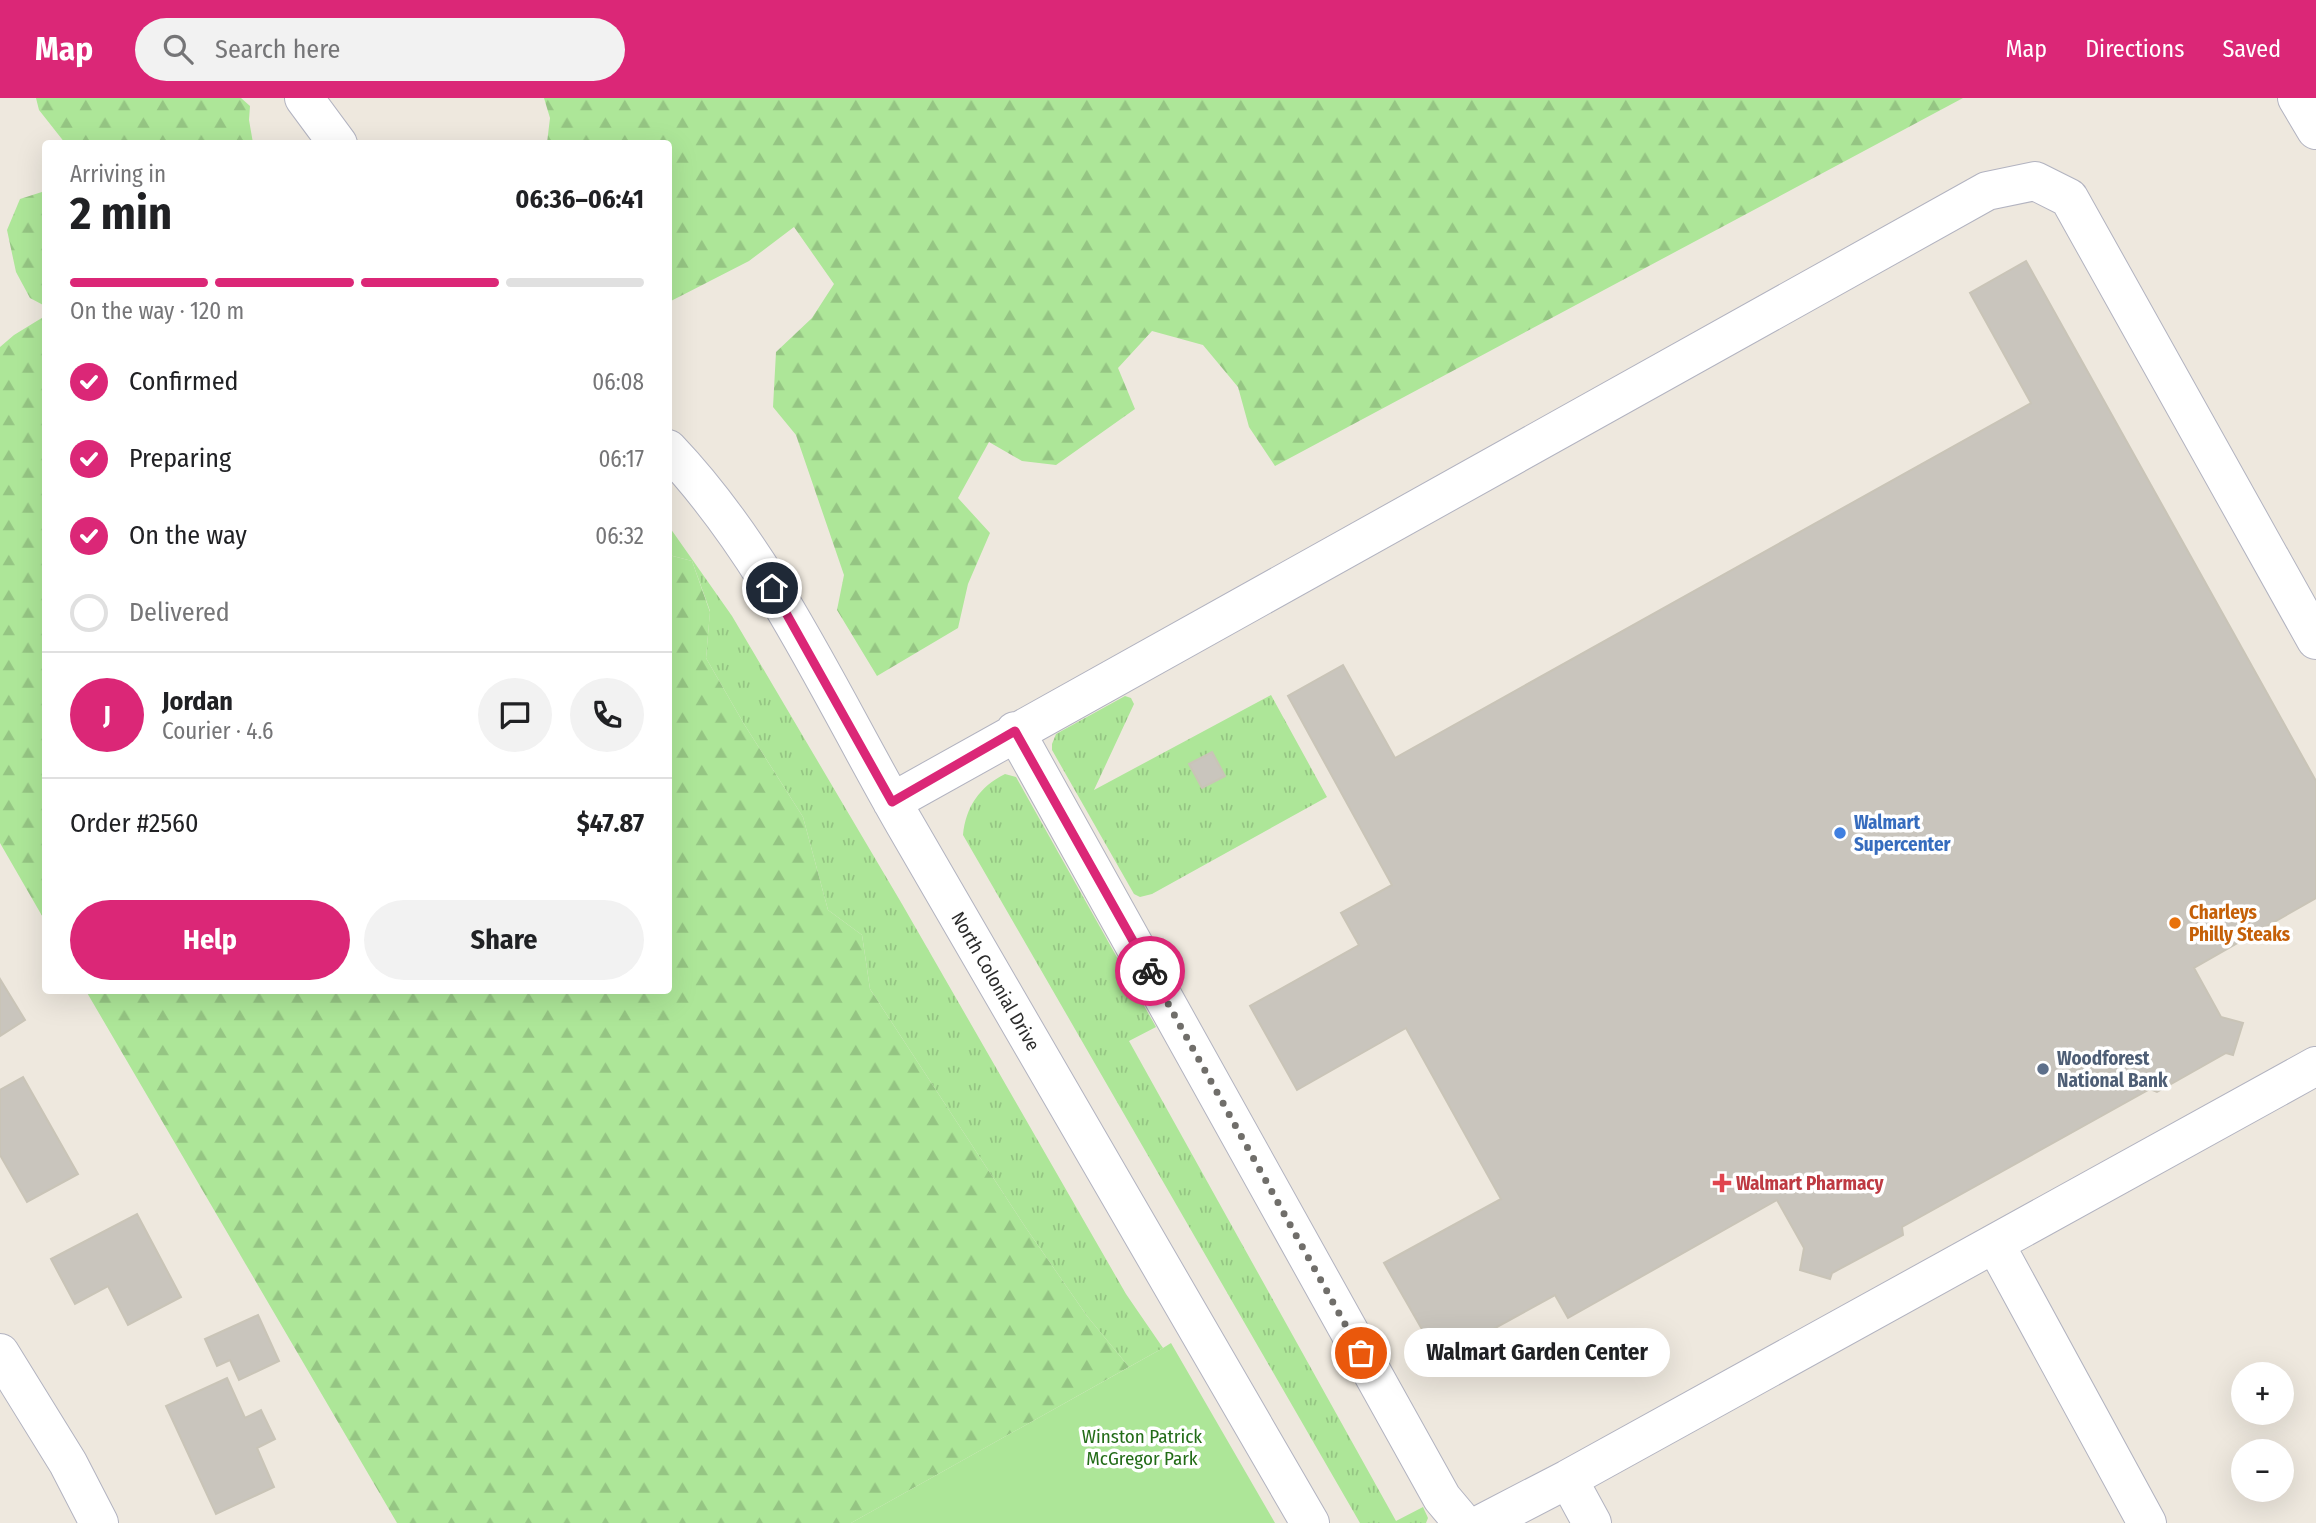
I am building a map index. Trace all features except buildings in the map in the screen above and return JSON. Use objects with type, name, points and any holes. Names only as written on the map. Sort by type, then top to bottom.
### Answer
[{"type":"street","points":[[304,98],[335,140]]},
{"type":"street","points":[[2297,98],[2316,130]]},
{"type":"street","points":[[892,802],[1987,191],[2035,181],[2069,198],[2315,636]]},
{"type":"street","name":"North Colonial Drive","points":[[672,453],[685,466],[729,525],[772,588],[892,802],[1310,1523]]},
{"type":"street","points":[[1015,731],[1442,1498],[1463,1523]]},
{"type":"street","points":[[1483,1523],[1568,1479],[2316,1066]]},
{"type":"street","points":[[1995,1244],[2147,1523]]},
{"type":"street","points":[[5,1375],[68,1463],[99,1523]]},
{"type":"street","points":[[1568,1479],[1592,1523]]},
{"type":"green space","points":[[36,98],[241,98],[250,106],[252,140],[63,140],[39,110]]},
{"type":"green space","points":[[544,98],[1963,98],[1275,466],[1249,427],[1238,387],[1203,345],[1152,331],[1118,368],[1135,409],[1056,465],[1022,461],[989,442],[958,498],[990,533],[968,584],[958,628],[877,676],[837,610],[844,575],[796,435],[773,407],[776,352],[812,318],[834,284],[794,227],[749,261],[672,300],[672,140],[547,140],[550,118]]},
{"type":"green space","points":[[42,192],[42,304],[30,298],[16,272],[7,230],[20,199]]},
{"type":"green space","points":[[42,318],[42,916],[0,843],[0,347]]},
{"type":"green space","points":[[672,531],[732,616],[902,904],[1126,1294],[1163,1348],[1129,1367],[1087,1316],[1026,1228],[870,989],[862,935],[828,910],[803,817],[706,658],[710,611],[692,561],[672,556]]},
{"type":"green space","points":[[672,556],[692,561],[710,612],[706,658],[803,817],[828,910],[862,935],[870,989],[1026,1228],[1087,1316],[1129,1367],[851,1523],[397,1523],[88,994],[672,994]]},
{"type":"green space","points":[[1271,695],[1327,797],[1152,894],[1140,897],[1134,894],[1052,750],[1056,734],[1125,696],[1131,698],[1134,704],[1094,790]]},
{"type":"green space","points":[[1005,774],[1016,777],[1156,1027],[1129,1041],[1396,1521],[1423,1507],[1428,1518],[1426,1523],[1360,1523],[963,835],[967,815],[975,799],[988,785]]},
{"type":"green space","name":"Winston Patrick McGregor Park","points":[[1171,1343],[1275,1523],[851,1523],[1163,1348]]},
{"type":"way so far","points":[[1150,971],[1361,1353]]},
{"type":"place","name":"Walmart Supercenter","points":[[1840,833]]},
{"type":"place","name":"Charleys Philly Steaks","points":[[2175,923]]},
{"type":"place","name":"Woodforest National Bank","points":[[2043,1069]]},
{"type":"place","name":"Walmart Pharmacy","points":[[1722,1183]]},
{"type":"place","name":"Walmart Garden Center","points":[[1361,1353]]},
{"type":"route","points":[[772,588],[892,802],[1015,731],[1150,971]]}]
